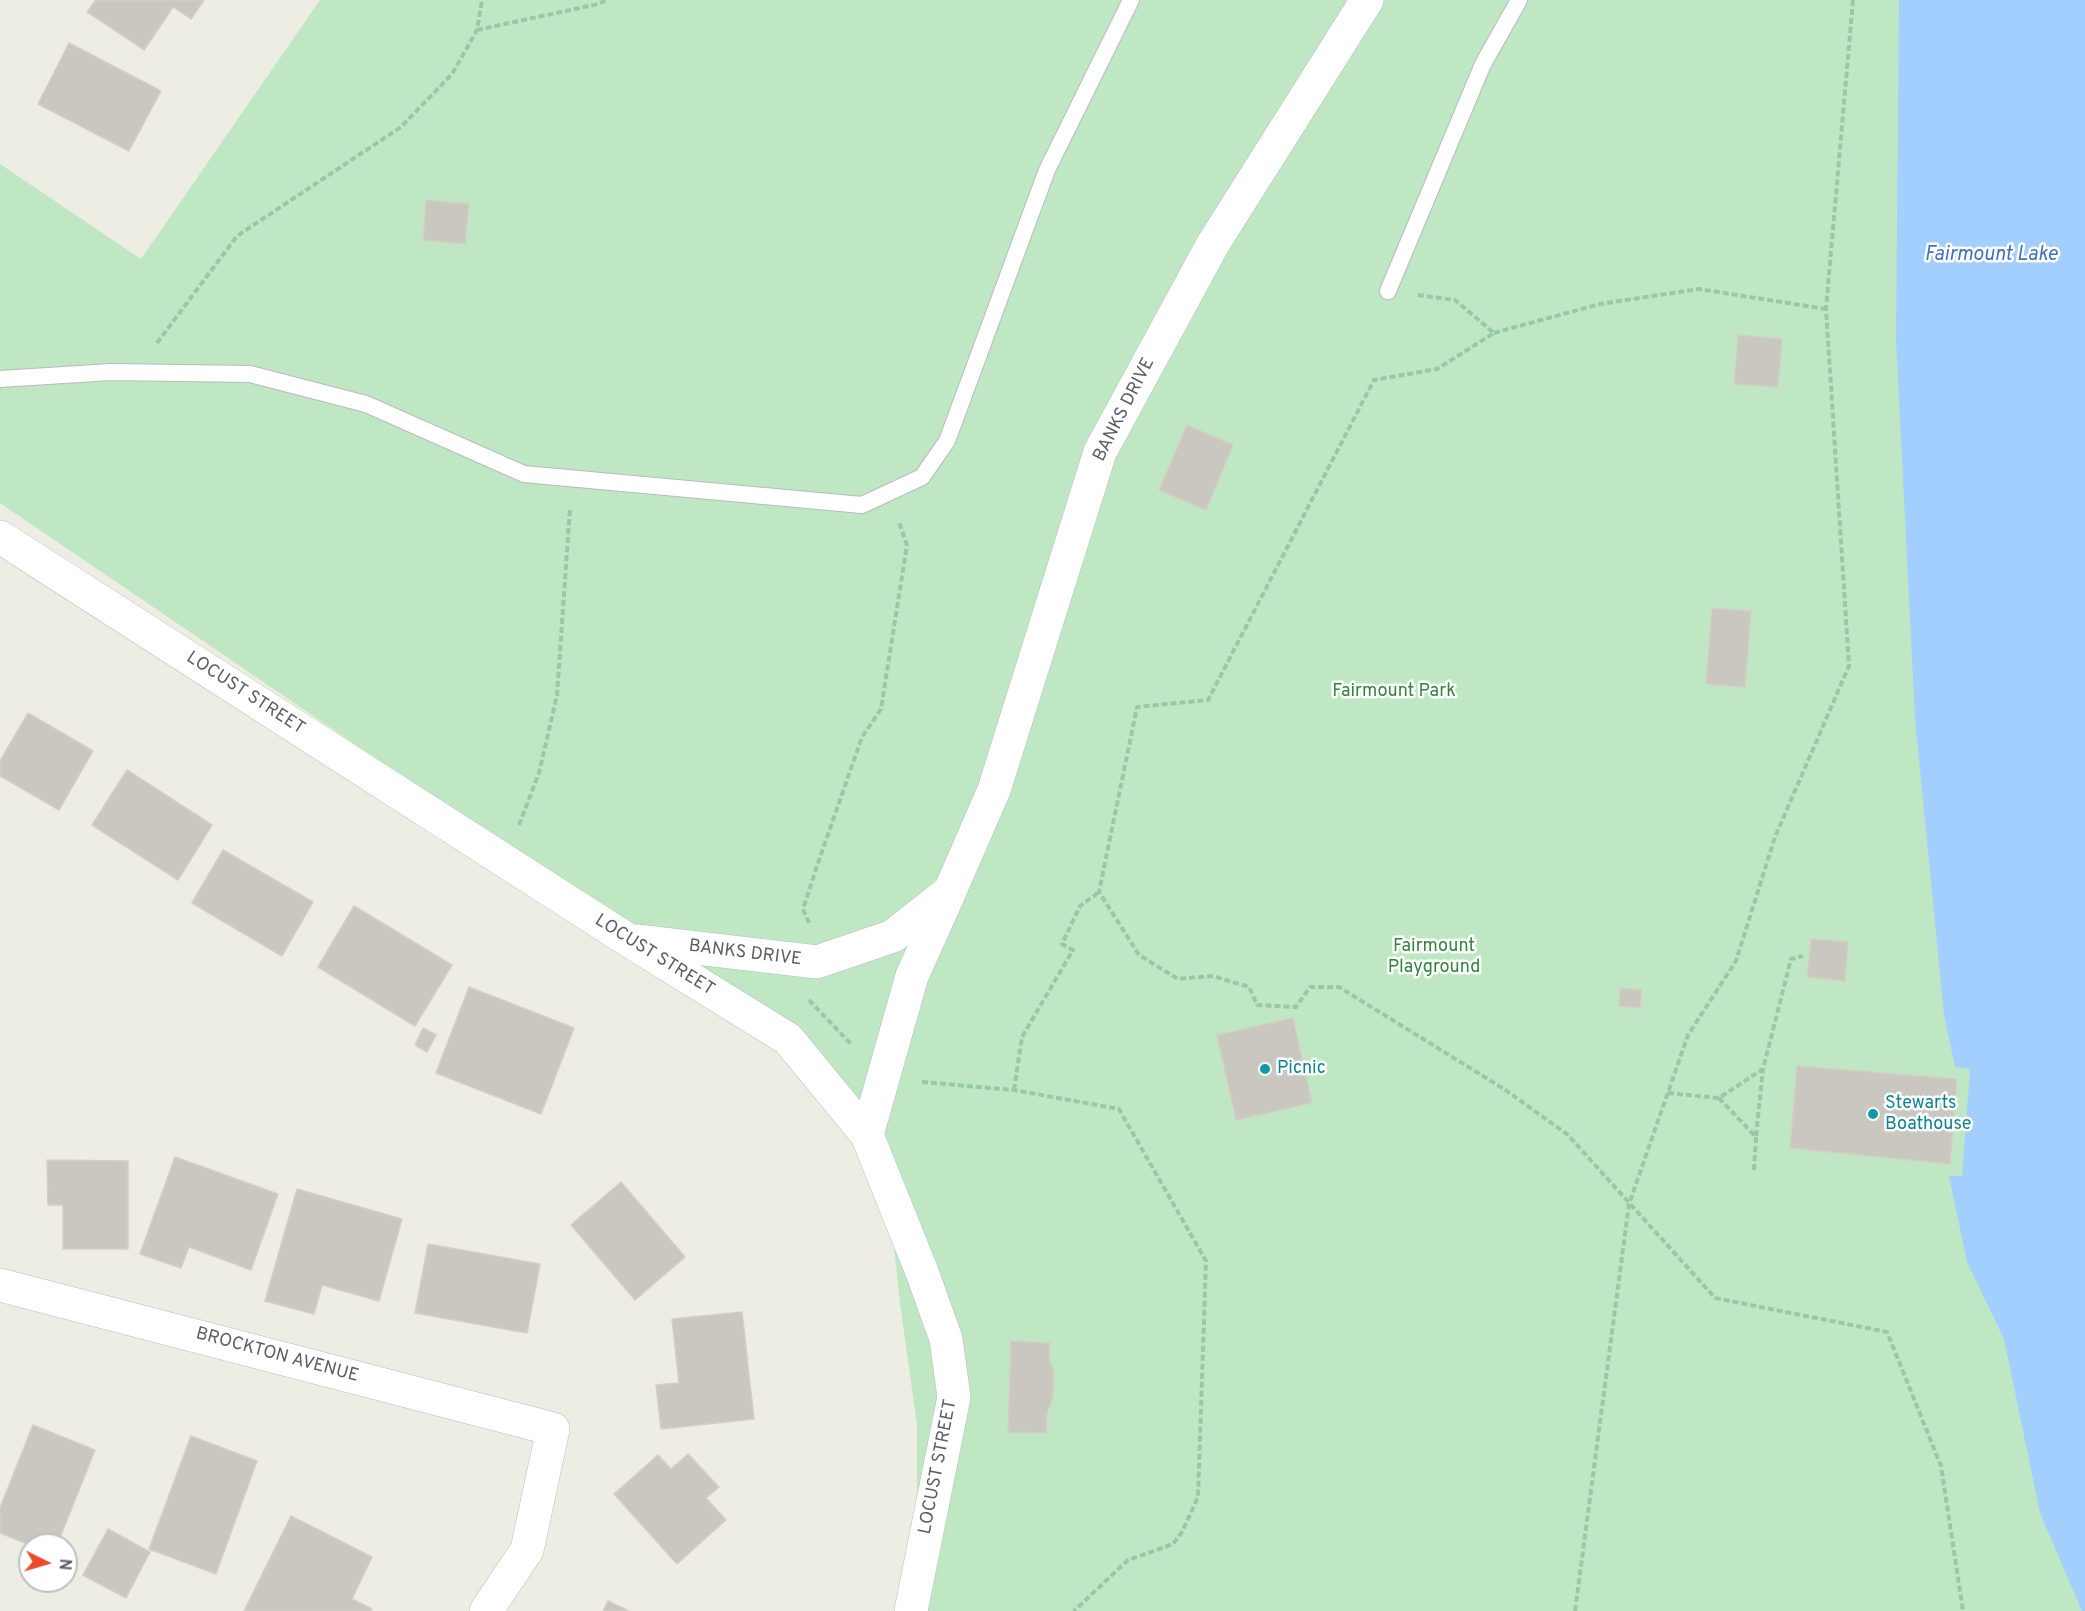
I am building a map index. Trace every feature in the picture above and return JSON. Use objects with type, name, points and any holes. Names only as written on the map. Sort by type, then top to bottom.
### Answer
[{"type":"street","name":"BANKS DRIVE","points":[[867,1136],[912,975],[994,790],[1100,452],[1213,244],[1367,0]]},
{"type":"street","name":"LOCUST STREET","points":[[0,537],[505,862],[788,1039],[867,1136],[922,1272],[946,1339],[954,1397],[911,1611]]},
{"type":"street","name":"BANKS DRIVE","points":[[628,940],[817,962],[893,936],[950,891]]},
{"type":"street","name":"BROCKTON AVENUE","points":[[0,1285],[553,1429],[527,1550],[486,1611]]},
{"type":"lane","points":[[0,379],[135,373],[250,374],[366,404],[524,474],[862,505],[922,477],[947,441],[1047,170],[1131,0]]},
{"type":"lane","points":[[1388,291],[1483,64],[1519,0]]},
{"type":"path","points":[[135,373],[237,236],[401,127],[452,74],[477,30],[482,0]]},
{"type":"path","points":[[477,30],[598,4],[607,0]]},
{"type":"path","points":[[1575,1611],[1629,1204],[1689,1035],[1736,961],[1774,837],[1849,666],[1826,309],[1853,0]]},
{"type":"path","points":[[1014,1090],[1022,1037],[1073,950],[1062,944],[1080,906],[1099,892],[1137,708],[1208,700],[1374,380],[1437,369],[1494,333],[1599,304],[1699,289],[1826,309]]},
{"type":"path","points":[[1388,291],[1455,300],[1494,333]]},
{"type":"path","points":[[505,862],[539,773],[557,695],[572,478]]},
{"type":"path","points":[[825,959],[804,909],[862,737],[881,709],[907,545],[889,492]]},
{"type":"path","points":[[1099,892],[1139,956],[1178,978],[1213,976],[1249,987],[1257,1005],[1296,1007],[1310,987],[1339,987],[1504,1089],[1568,1135],[1715,1298],[1887,1332],[1941,1466],[1963,1611]]},
{"type":"path","points":[[1754,1171],[1763,1069],[1791,959],[1803,956]]},
{"type":"path","points":[[802,993],[859,1052]]},
{"type":"path","points":[[1668,1093],[1719,1098],[1763,1069]]},
{"type":"path","points":[[920,1082],[1014,1090],[1119,1109],[1206,1261],[1198,1497],[1182,1532],[1173,1544],[1128,1560],[1074,1611]]},
{"type":"path","points":[[1719,1098],[1756,1137]]},
{"type":"green space","name":"Fairmount Park","points":[[320,0],[2085,0],[2085,1611],[902,1611],[917,1538],[917,1425],[900,1303],[887,1182],[825,1087],[655,948],[0,503],[0,164],[141,259]]},
{"type":"water","name":"Fairmount Lake","points":[[1899,0],[2085,0],[2085,1611],[2082,1611],[2040,1513],[2004,1339],[1967,1262],[1949,1176],[1962,1176],[1970,1069],[1955,1067],[1944,1015],[1915,719],[1896,340]]},
{"type":"building","points":[[96,0],[204,0],[191,19],[173,7],[144,50],[87,12]]},
{"type":"building","points":[[69,43],[161,91],[129,151],[38,104]]},
{"type":"building","points":[[426,200],[469,204],[465,244],[423,240]]},
{"type":"building","points":[[1738,335],[1782,339],[1778,387],[1734,384]]},
{"type":"building","points":[[1187,425],[1233,445],[1206,510],[1159,490]]},
{"type":"building","points":[[1712,608],[1751,611],[1745,687],[1706,684]]},
{"type":"building","points":[[28,713],[93,751],[59,810],[0,776],[0,761]]},
{"type":"building","points":[[127,770],[212,825],[178,880],[92,825]]},
{"type":"building","points":[[223,850],[313,902],[282,956],[192,903]]},
{"type":"building","points":[[354,906],[452,965],[415,1026],[318,967]]},
{"type":"building","points":[[1811,939],[1848,942],[1845,981],[1807,977]]},
{"type":"building","points":[[469,987],[574,1028],[541,1114],[436,1073]]},
{"type":"building","points":[[1620,988],[1642,990],[1640,1008],[1619,1006]]},
{"type":"building","name":"Picnic","points":[[1293,1018],[1312,1103],[1236,1120],[1217,1035]]},
{"type":"building","points":[[423,1028],[436,1035],[427,1052],[415,1045]]},
{"type":"building","name":"Stewarts Boathouse","points":[[1797,1066],[1957,1079],[1950,1164],[1790,1148]]},
{"type":"building","points":[[175,1157],[278,1194],[251,1270],[189,1247],[181,1268],[140,1254]]},
{"type":"building","points":[[47,1160],[128,1161],[128,1249],[63,1249],[63,1205],[48,1205]]},
{"type":"building","points":[[621,1182],[685,1257],[635,1300],[571,1225]]},
{"type":"building","points":[[297,1189],[402,1219],[379,1301],[322,1285],[314,1314],[265,1301]]},
{"type":"building","points":[[428,1244],[540,1264],[527,1333],[415,1313]]},
{"type":"building","points":[[742,1312],[754,1419],[661,1429],[656,1385],[679,1383],[672,1319]]},
{"type":"building","points":[[1011,1341],[1050,1343],[1049,1359],[1053,1369],[1054,1386],[1047,1413],[1046,1433],[1008,1432]]},
{"type":"building","points":[[33,1425],[95,1450],[62,1533],[18,1533],[18,1540],[0,1533],[0,1508]]},
{"type":"building","points":[[191,1436],[257,1461],[216,1574],[149,1549]]},
{"type":"building","points":[[688,1454],[719,1487],[706,1498],[726,1520],[677,1564],[614,1494],[658,1455],[671,1469]]},
{"type":"building","points":[[291,1516],[372,1557],[352,1599],[372,1609],[371,1611],[244,1611]]},
{"type":"building","points":[[108,1529],[150,1552],[126,1598],[83,1575]]},
{"type":"building","points":[[608,1601],[629,1611],[603,1611]]},
{"type":"place","name":"Picnic","points":[[1265,1069]]},
{"type":"place","name":"Stewarts Boathouse","points":[[1873,1114]]},
{"type":"park label","name":"Fairmount Playground","points":[[1434,957]]}]
